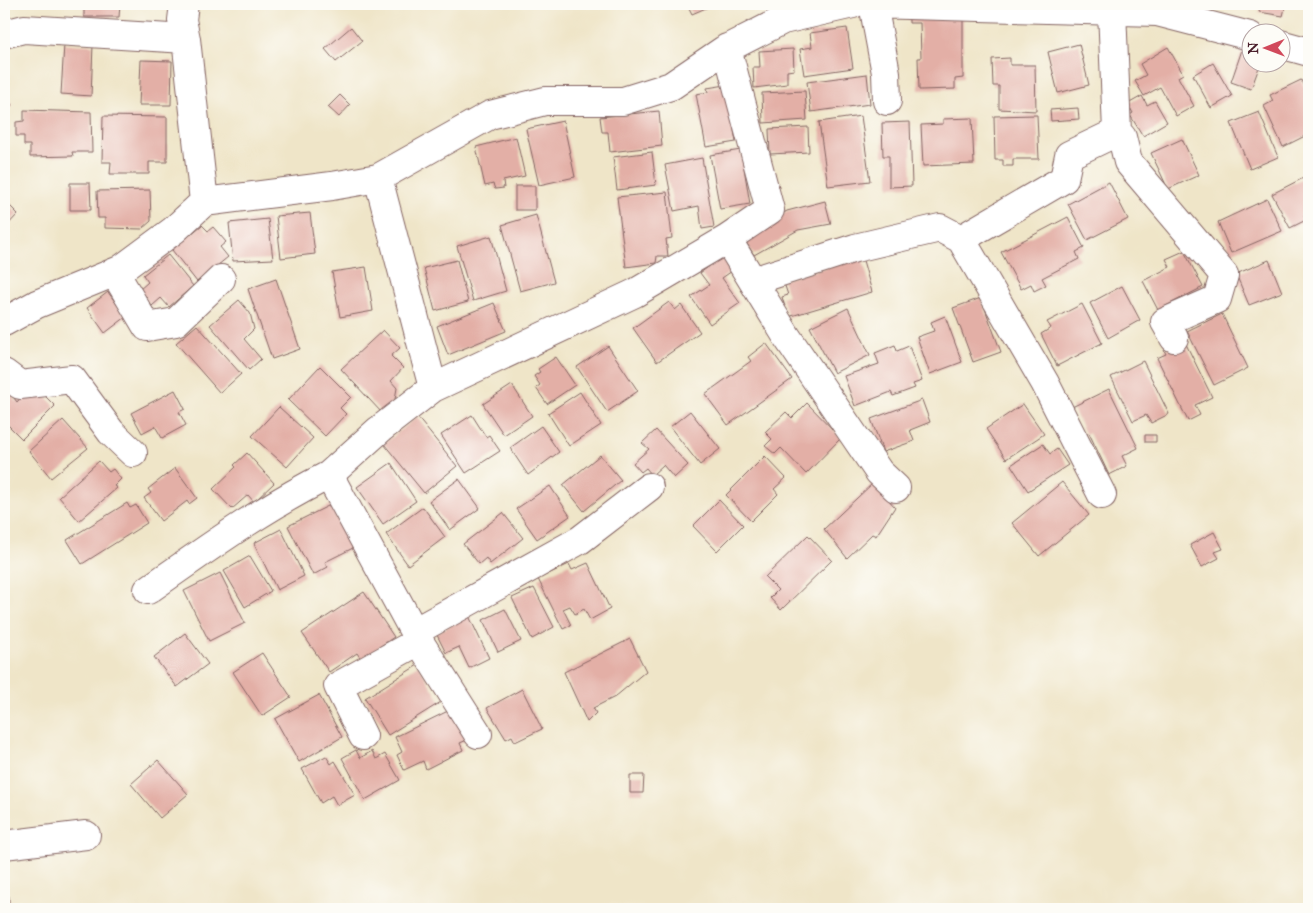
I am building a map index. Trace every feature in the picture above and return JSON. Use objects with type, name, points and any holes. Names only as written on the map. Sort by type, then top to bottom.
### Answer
[{"type":"street","points":[[184,4],[182,20],[186,39],[204,202]]},
{"type":"street","points":[[887,100],[886,74],[873,4],[1157,12],[1240,33]]},
{"type":"street","points":[[4,322],[37,304],[115,273],[174,230],[204,202],[332,186],[378,178],[490,115],[545,101],[623,101],[671,86],[727,48],[784,20],[838,5]]},
{"type":"street","points":[[1112,10],[1117,132],[1122,137],[1128,162],[1224,275],[1217,299],[1165,322],[1174,338]]},
{"type":"street","points":[[4,34],[24,28],[186,39]]},
{"type":"street","points":[[1290,47],[1309,52]]},
{"type":"street","points":[[148,590],[242,524],[285,497],[329,475],[379,430],[434,388],[635,293],[727,239],[770,210],[727,48]]},
{"type":"street","points":[[961,239],[1064,179],[1069,155],[1117,132]]},
{"type":"street","points":[[378,178],[434,388]]},
{"type":"street","points":[[753,281],[855,248],[940,228],[961,239],[1045,383],[1102,495]]},
{"type":"street","points":[[727,239],[787,337],[879,472],[896,488]]},
{"type":"street","points":[[115,273],[147,327],[176,322],[221,279]]},
{"type":"street","points":[[4,373],[20,385],[72,379],[111,432],[133,453]]},
{"type":"street","points":[[329,475],[417,637],[478,734]]},
{"type":"street","points":[[363,736],[338,686],[580,540],[649,487]]},
{"type":"street","points":[[4,845],[86,835]]},
{"type":"building","points":[[84,4],[120,4],[119,17],[84,17]]},
{"type":"building","points":[[687,4],[715,4],[692,14]]},
{"type":"building","points":[[1261,4],[1286,4],[1283,16],[1259,12]]},
{"type":"building","points":[[963,17],[963,78],[955,79],[955,89],[919,90],[918,58],[921,58],[920,23],[909,23],[909,18]]},
{"type":"building","points":[[351,27],[362,41],[336,62],[325,49]]},
{"type":"building","points":[[847,28],[853,68],[804,75],[800,49],[812,47],[810,33]]},
{"type":"building","points":[[64,44],[93,45],[91,96],[61,94]]},
{"type":"building","points":[[1079,44],[1089,85],[1058,93],[1048,52]]},
{"type":"building","points":[[1168,47],[1183,74],[1178,77],[1194,106],[1176,116],[1160,87],[1144,96],[1135,81],[1146,75],[1140,64]]},
{"type":"building","points":[[793,49],[794,70],[787,71],[787,84],[754,88],[753,67],[760,67],[759,51]]},
{"type":"building","points":[[1240,56],[1240,72],[1257,72],[1251,89],[1231,82]]},
{"type":"building","points":[[1010,58],[1010,65],[1035,65],[1036,111],[999,109],[999,86],[993,86],[992,59]]},
{"type":"building","points":[[141,60],[172,61],[171,105],[139,105]]},
{"type":"building","points":[[1213,63],[1232,96],[1211,108],[1193,75]]},
{"type":"building","points":[[867,74],[870,104],[811,112],[807,82]]},
{"type":"building","points":[[1301,80],[1309,97],[1309,134],[1283,147],[1264,106],[1273,101],[1270,95]]},
{"type":"building","points":[[726,85],[736,142],[706,147],[696,94],[708,92],[707,88]]},
{"type":"building","points":[[805,91],[807,120],[763,123],[762,93]]},
{"type":"building","points":[[340,95],[350,105],[339,117],[328,107]]},
{"type":"building","points":[[4,96],[12,105],[4,112]]},
{"type":"building","points":[[1142,96],[1147,105],[1155,101],[1167,122],[1143,136],[1130,115],[1133,113],[1128,104]]},
{"type":"building","points":[[1078,108],[1079,119],[1051,121],[1050,110]]},
{"type":"building","points":[[24,110],[91,112],[92,152],[72,152],[73,156],[30,157],[30,145],[24,145],[24,136],[16,136],[16,122],[24,121]]},
{"type":"building","points":[[659,111],[662,146],[610,152],[608,132],[602,132],[600,117]]},
{"type":"building","points":[[1259,112],[1278,157],[1250,169],[1231,123]]},
{"type":"building","points":[[1037,115],[1039,159],[1013,159],[1013,166],[1003,166],[1003,160],[995,160],[994,116]]},
{"type":"building","points":[[103,116],[167,117],[167,162],[149,162],[149,174],[110,174],[111,162],[102,162]]},
{"type":"building","points":[[861,116],[870,181],[828,186],[819,122]]},
{"type":"building","points":[[972,118],[974,164],[923,166],[921,125],[943,124],[943,119]]},
{"type":"building","points":[[563,121],[575,177],[539,185],[526,129]]},
{"type":"building","points":[[910,122],[912,186],[889,187],[889,156],[883,156],[882,123]]},
{"type":"building","points":[[808,127],[809,152],[770,154],[769,129]]},
{"type":"building","points":[[516,137],[525,176],[503,181],[504,188],[495,189],[493,184],[485,186],[476,147]]},
{"type":"building","points":[[1182,139],[1199,175],[1168,189],[1151,153]]},
{"type":"building","points":[[741,150],[750,204],[720,209],[710,155]]},
{"type":"building","points":[[652,152],[656,185],[617,190],[613,157]]},
{"type":"building","points":[[702,158],[714,227],[702,229],[699,206],[674,211],[665,165]]},
{"type":"building","points":[[1309,175],[1309,214],[1304,216],[1306,220],[1290,228],[1272,194]]},
{"type":"building","points":[[1109,182],[1128,219],[1087,240],[1068,204]]},
{"type":"building","points":[[70,183],[90,183],[91,210],[70,210]]},
{"type":"building","points":[[515,186],[535,186],[535,210],[515,210]]},
{"type":"building","points":[[150,190],[151,221],[142,229],[105,228],[105,218],[98,218],[97,191]]},
{"type":"building","points":[[667,192],[672,238],[666,239],[668,256],[657,256],[656,263],[626,267],[617,197]]},
{"type":"building","points":[[1267,199],[1282,231],[1231,253],[1218,222]]},
{"type":"building","points":[[4,200],[18,214],[4,229]]},
{"type":"building","points":[[825,201],[831,224],[798,230],[754,255],[743,237],[787,211]]},
{"type":"building","points":[[310,213],[315,254],[281,258],[276,216]]},
{"type":"building","points":[[536,215],[554,282],[520,291],[502,225]]},
{"type":"building","points":[[1068,217],[1084,248],[1076,252],[1079,259],[1042,278],[1046,285],[1034,291],[1031,284],[1021,289],[1001,252]]},
{"type":"building","points":[[268,219],[273,259],[233,261],[229,223]]},
{"type":"building","points":[[202,225],[208,231],[213,227],[226,242],[220,247],[228,257],[197,282],[172,250]]},
{"type":"building","points":[[491,236],[506,291],[473,301],[457,246]]},
{"type":"building","points":[[1184,251],[1203,287],[1158,310],[1143,281],[1170,267],[1166,259]]},
{"type":"building","points":[[168,255],[193,286],[169,307],[161,298],[152,306],[139,290],[148,282],[143,275]]},
{"type":"building","points":[[722,257],[732,271],[722,278],[740,303],[710,324],[691,297],[709,285],[700,273]]},
{"type":"building","points":[[862,257],[872,292],[788,317],[782,297],[788,295],[783,280]]},
{"type":"building","points":[[457,260],[468,302],[435,311],[424,268]]},
{"type":"building","points":[[1269,260],[1282,292],[1249,305],[1236,274]]},
{"type":"building","points":[[366,267],[373,311],[340,317],[332,272]]},
{"type":"building","points":[[276,279],[300,349],[272,359],[248,289]]},
{"type":"building","points":[[1122,286],[1140,320],[1108,338],[1090,303]]},
{"type":"building","points":[[108,292],[126,317],[105,333],[87,308]]},
{"type":"building","points":[[981,298],[1001,352],[973,362],[953,308]]},
{"type":"building","points":[[239,300],[250,313],[254,329],[244,339],[261,359],[249,370],[210,325]]},
{"type":"building","points":[[669,302],[675,310],[681,305],[700,332],[657,362],[633,328]]},
{"type":"building","points":[[494,303],[506,331],[448,355],[437,326]]},
{"type":"building","points":[[1082,304],[1102,343],[1057,366],[1041,334],[1051,328],[1047,322]]},
{"type":"building","points":[[848,308],[870,355],[834,373],[810,327]]},
{"type":"building","points":[[1222,314],[1248,368],[1214,385],[1187,331]]},
{"type":"building","points":[[945,316],[962,362],[930,374],[917,337],[934,331],[931,322]]},
{"type":"building","points":[[197,325],[241,374],[220,393],[176,343]]},
{"type":"building","points":[[383,330],[400,348],[391,356],[403,368],[391,381],[397,388],[395,399],[382,413],[341,369]]},
{"type":"building","points":[[1184,340],[1212,397],[1195,405],[1200,415],[1188,421],[1157,358],[1166,354],[1164,350]]},
{"type":"building","points":[[766,343],[792,379],[728,425],[705,394],[751,361],[748,357]]},
{"type":"building","points":[[895,345],[897,351],[909,346],[922,381],[913,384],[915,388],[893,396],[891,392],[855,406],[844,376],[879,364],[875,353]]},
{"type":"building","points":[[608,346],[638,391],[607,412],[577,367]]},
{"type":"building","points":[[556,357],[575,385],[547,404],[536,388],[540,385],[534,376],[540,372],[538,369]]},
{"type":"building","points":[[1143,361],[1169,414],[1151,423],[1146,415],[1133,421],[1111,377]]},
{"type":"building","points":[[320,366],[351,397],[340,408],[346,414],[325,436],[288,400]]},
{"type":"building","points":[[512,385],[532,416],[504,435],[483,404]]},
{"type":"building","points":[[1109,389],[1138,448],[1122,456],[1127,466],[1109,475],[1089,433],[1086,435],[1072,407]]},
{"type":"building","points":[[175,390],[185,409],[179,412],[186,425],[162,438],[155,426],[142,433],[131,413]]},
{"type":"building","points":[[41,392],[55,406],[22,439],[4,421],[4,396],[10,393],[17,402],[24,394]]},
{"type":"building","points":[[580,392],[601,425],[569,446],[548,413]]},
{"type":"building","points":[[922,400],[930,422],[910,430],[914,441],[883,452],[871,419]]},
{"type":"building","points":[[807,403],[841,438],[806,474],[781,448],[775,454],[765,446],[772,439],[765,432],[786,412],[792,418]]},
{"type":"building","points":[[1023,404],[1044,434],[1006,459],[986,429]]},
{"type":"building","points":[[279,407],[313,438],[287,467],[252,436]]},
{"type":"building","points":[[690,411],[720,449],[700,465],[670,427]]},
{"type":"building","points":[[472,415],[486,437],[489,435],[500,451],[466,473],[441,435]]},
{"type":"building","points":[[417,417],[457,466],[424,493],[384,444]]},
{"type":"building","points":[[63,420],[88,448],[51,478],[29,451]]},
{"type":"building","points":[[541,426],[559,452],[528,475],[510,448]]},
{"type":"building","points":[[656,430],[688,465],[674,478],[663,465],[652,475],[646,468],[641,472],[633,463],[649,449],[642,443]]},
{"type":"building","points":[[1145,435],[1156,435],[1156,442],[1145,442]]},
{"type":"building","points":[[1043,444],[1050,454],[1057,449],[1068,465],[1028,491],[1011,465]]},
{"type":"building","points":[[247,453],[274,483],[254,502],[248,495],[232,509],[213,489],[236,467],[234,465]]},
{"type":"building","points":[[600,455],[621,480],[584,511],[563,485]]},
{"type":"building","points":[[765,456],[786,478],[774,489],[778,494],[751,521],[726,495]]},
{"type":"building","points":[[99,461],[109,472],[113,469],[121,479],[114,486],[117,488],[79,521],[59,497]]},
{"type":"building","points":[[391,463],[416,501],[383,524],[357,487]]},
{"type":"building","points":[[175,468],[197,498],[189,504],[187,501],[161,521],[144,498],[151,493],[148,489]]},
{"type":"building","points":[[459,479],[480,508],[450,530],[429,501]]},
{"type":"building","points":[[1062,482],[1089,515],[1039,556],[1012,523]]},
{"type":"building","points":[[873,483],[895,507],[876,536],[872,534],[847,558],[824,529]]},
{"type":"building","points":[[550,486],[570,516],[537,539],[516,509]]},
{"type":"building","points":[[719,500],[743,525],[717,551],[693,526]]},
{"type":"building","points":[[127,503],[130,508],[136,505],[147,523],[82,564],[67,540]]},
{"type":"building","points":[[330,505],[353,548],[325,562],[328,567],[313,575],[288,526]]},
{"type":"building","points":[[423,507],[445,537],[408,565],[386,534]]},
{"type":"building","points":[[503,513],[523,538],[490,564],[486,558],[479,564],[463,544]]},
{"type":"building","points":[[281,529],[304,576],[277,590],[254,543]]},
{"type":"building","points":[[1214,532],[1223,549],[1215,552],[1219,558],[1202,567],[1190,545]]},
{"type":"building","points":[[808,535],[832,560],[781,610],[770,598],[778,590],[765,577]]},
{"type":"building","points":[[250,556],[271,591],[245,607],[224,571]]},
{"type":"building","points":[[588,563],[610,609],[590,620],[584,609],[575,614],[570,606],[563,609],[571,625],[563,629],[538,579],[569,564],[572,570]]},
{"type":"building","points":[[220,573],[245,623],[209,641],[184,591]]},
{"type":"building","points":[[534,588],[554,627],[532,639],[512,598]]},
{"type":"building","points":[[364,592],[394,637],[361,659],[357,653],[329,672],[302,633]]},
{"type":"building","points":[[505,609],[521,641],[498,652],[483,620]]},
{"type":"building","points":[[469,616],[489,658],[469,668],[459,647],[446,653],[436,633]]},
{"type":"building","points":[[185,633],[208,664],[177,687],[154,657]]},
{"type":"building","points":[[630,639],[646,671],[615,697],[593,708],[596,713],[587,722],[564,672]]},
{"type":"building","points":[[262,653],[291,697],[262,716],[233,672]]},
{"type":"building","points":[[418,665],[441,702],[388,735],[365,698]]},
{"type":"building","points":[[522,689],[542,729],[515,742],[512,736],[506,739],[487,708]]},
{"type":"building","points":[[319,695],[342,737],[299,762],[275,719]]},
{"type":"building","points":[[452,709],[467,740],[460,743],[463,750],[426,769],[423,761],[404,770],[397,755],[402,752],[395,737]]},
{"type":"building","points":[[356,750],[360,758],[372,751],[376,759],[385,754],[400,780],[365,800],[342,758]]},
{"type":"building","points":[[326,756],[331,764],[335,761],[355,795],[337,805],[332,796],[321,803],[302,769]]},
{"type":"building","points":[[158,760],[188,794],[160,818],[131,784]]},
{"type":"building","points":[[630,775],[644,775],[643,793],[630,793]]},
{"type":"building","points":[[4,896],[9,896],[9,909],[4,909]]}]
